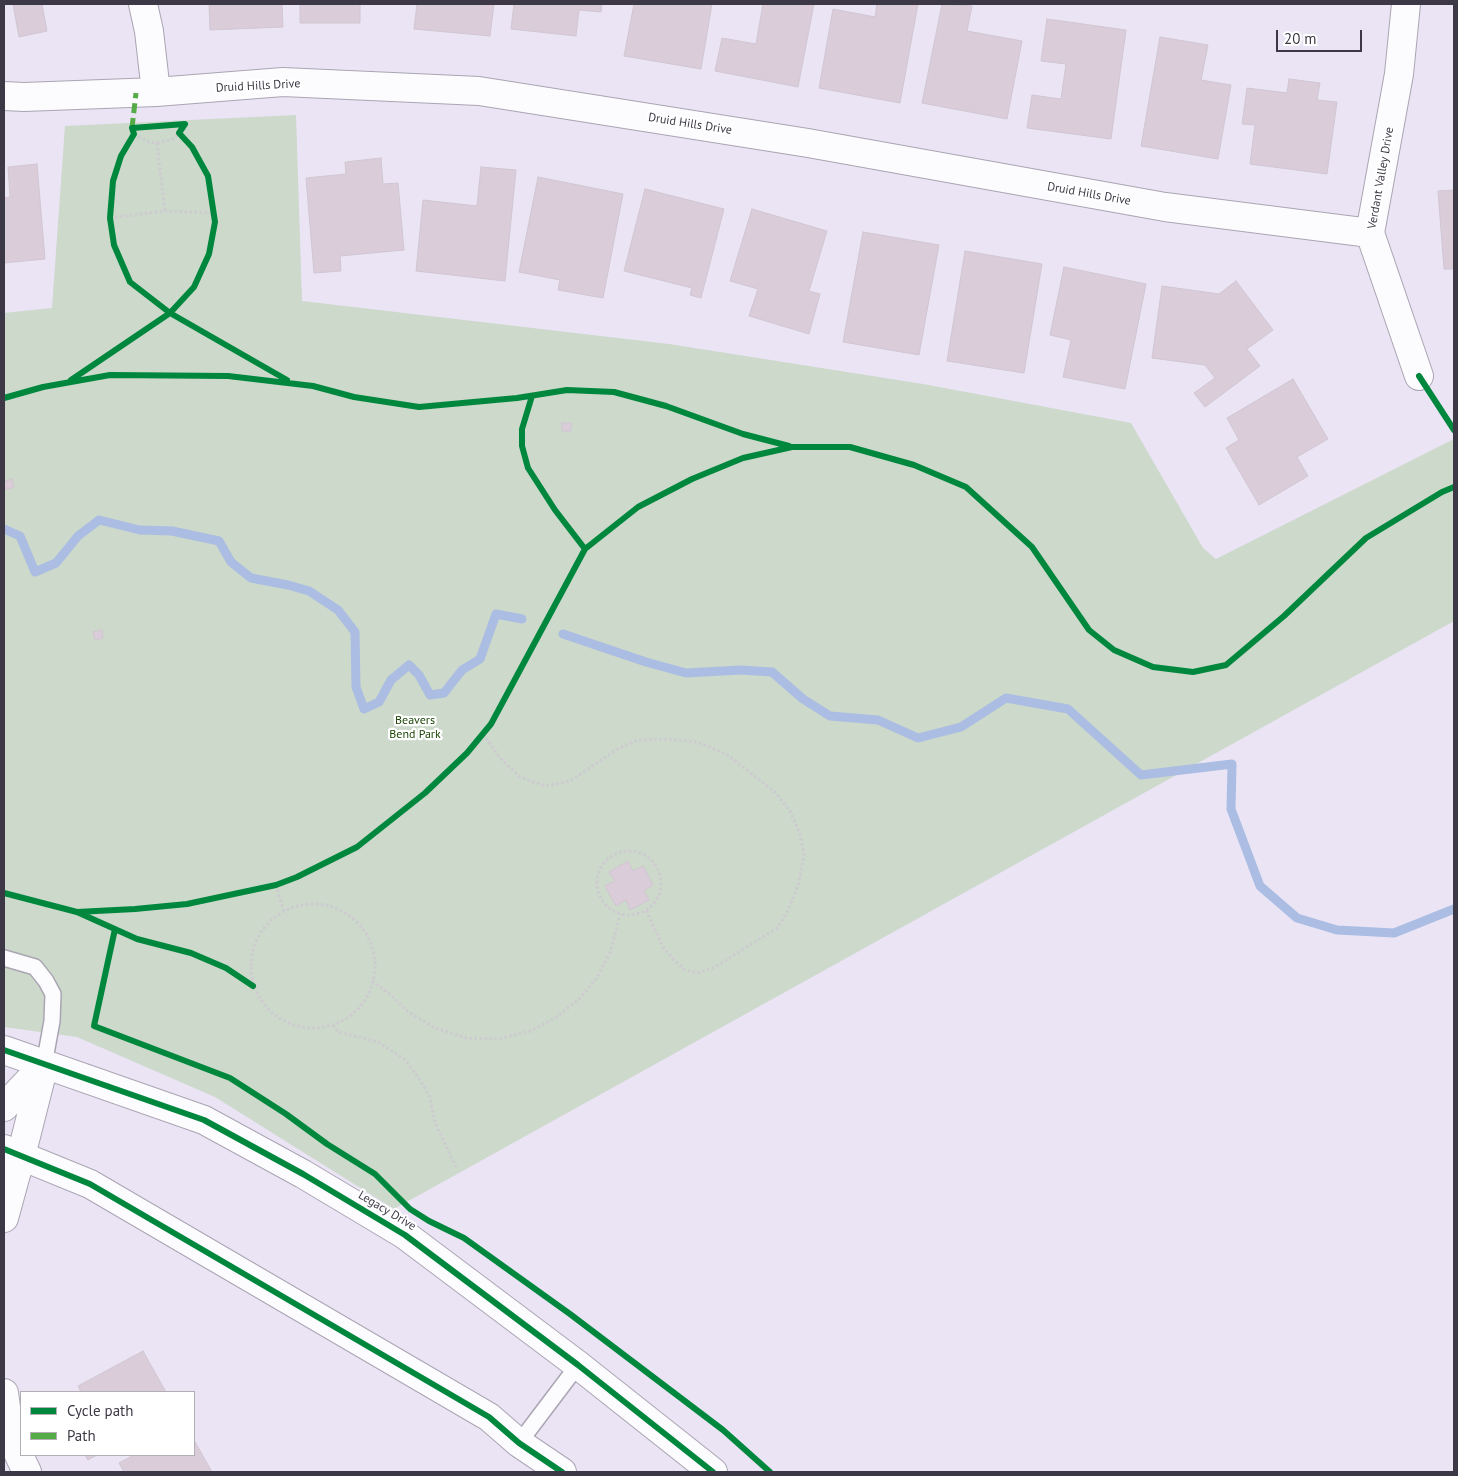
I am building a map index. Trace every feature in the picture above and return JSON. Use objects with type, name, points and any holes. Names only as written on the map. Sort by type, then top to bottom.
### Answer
[{"type":"street","points":[[143,4],[149,31],[156,92]]},
{"type":"street","name":"Verdant Valley Drive","points":[[1406,4],[1399,74],[1370,233],[1420,376]]},
{"type":"street","name":"Druid Hills Drive","points":[[4,96],[24,97],[156,92],[283,82],[479,91],[808,143],[1165,207],[1370,233]]},
{"type":"street","name":"Legacy Drive","points":[[4,1050],[204,1120],[303,1174],[406,1235],[578,1365],[713,1472]]},
{"type":"street","points":[[4,1107],[44,1065]]},
{"type":"street","points":[[4,1218],[13,1152],[44,1065]]},
{"type":"street","points":[[13,1152],[90,1184],[489,1417],[519,1443],[562,1472]]},
{"type":"street","points":[[4,1393],[10,1436],[27,1472]]},
{"type":"lane","points":[[4,958],[35,967],[53,994],[52,1021],[44,1065]]},
{"type":"lane","points":[[519,1443],[578,1365]]},
{"type":"path","points":[[134,134],[149,142],[157,143],[173,139],[179,134]]},
{"type":"path","points":[[157,143],[165,211]]},
{"type":"path","points":[[110,218],[165,211],[213,213]]},
{"type":"path","points":[[477,740],[485,731],[500,758],[520,777],[545,786],[570,781],[619,748],[638,740],[665,739],[697,742],[726,754],[774,790],[790,811],[800,834],[804,855],[798,885],[788,911],[777,928],[715,968],[698,973],[685,970],[663,947],[646,910]]},
{"type":"path","points":[[630,850],[642,853],[653,860],[659,871],[662,883],[659,896],[652,906],[646,910],[629,915],[620,914],[606,906],[599,895],[597,882],[599,870],[607,860],[617,853],[630,850]]},
{"type":"path","points":[[267,887],[283,882]]},
{"type":"path","points":[[276,885],[284,912]]},
{"type":"path","points":[[316,904],[340,910],[360,925],[372,946],[375,970],[372,982],[368,993],[354,1013],[333,1025],[308,1028],[285,1022],[265,1007],[254,986],[250,962],[256,938],[272,919],[292,907],[316,904]]},
{"type":"path","points":[[372,982],[391,995],[407,1011],[434,1028],[467,1038],[498,1039],[531,1031],[555,1018],[573,1004],[596,979],[610,953],[620,914]]},
{"type":"path","points":[[333,1025],[338,1032],[378,1042],[404,1058],[430,1097],[435,1123],[456,1167]]},
{"type":"green space","name":"Beavers Bend Park","points":[[296,115],[302,301],[669,344],[923,384],[1131,423],[1203,548],[1216,559],[1454,439],[1454,621],[394,1209],[215,1097],[77,1037],[4,1027],[4,313],[52,308],[65,126]]},
{"type":"building","points":[[13,4],[42,4],[47,31],[19,37]]},
{"type":"building","points":[[209,4],[282,4],[283,27],[210,30]]},
{"type":"building","points":[[300,4],[360,4],[360,23],[300,23]]},
{"type":"building","points":[[417,4],[494,4],[490,36],[414,29]]},
{"type":"building","points":[[514,4],[602,4],[601,12],[579,10],[576,36],[511,29]]},
{"type":"building","points":[[634,4],[712,4],[701,69],[624,56]]},
{"type":"building","points":[[763,4],[814,4],[798,87],[715,71],[722,38],[756,44]]},
{"type":"building","points":[[877,4],[918,4],[900,103],[819,88],[833,9],[875,17]]},
{"type":"building","points":[[942,4],[972,6],[967,31],[1022,41],[1007,119],[922,103]]},
{"type":"building","points":[[1047,19],[1126,30],[1111,139],[1027,128],[1032,95],[1061,99],[1066,64],[1041,61]]},
{"type":"building","points":[[1160,37],[1208,45],[1201,80],[1231,85],[1218,159],[1141,146]]},
{"type":"building","points":[[1289,79],[1320,83],[1317,100],[1337,102],[1327,174],[1250,164],[1255,125],[1242,124],[1247,88],[1287,93]]},
{"type":"building","points":[[381,158],[383,184],[398,183],[404,250],[340,256],[341,271],[314,273],[306,178],[346,174],[345,162]]},
{"type":"building","points":[[37,164],[45,259],[4,263],[4,198],[10,197],[8,167]]},
{"type":"building","points":[[481,167],[516,170],[505,281],[416,271],[423,200],[477,206]]},
{"type":"building","points":[[538,177],[623,194],[603,298],[558,290],[560,280],[519,272]]},
{"type":"building","points":[[645,189],[724,209],[701,298],[690,295],[692,288],[624,271]]},
{"type":"building","points":[[1454,190],[1454,269],[1444,269],[1438,191]]},
{"type":"building","points":[[752,209],[827,231],[809,291],[820,294],[809,334],[749,316],[758,289],[730,281]]},
{"type":"building","points":[[863,232],[939,245],[919,355],[843,342]]},
{"type":"building","points":[[965,251],[1042,264],[1024,373],[947,361]]},
{"type":"building","points":[[1064,267],[1146,284],[1125,389],[1063,377],[1071,340],[1050,335]]},
{"type":"building","points":[[1236,281],[1273,330],[1247,349],[1260,366],[1205,407],[1194,393],[1215,378],[1205,365],[1152,358],[1162,286],[1219,294]]},
{"type":"building","points":[[1293,379],[1328,439],[1297,457],[1308,476],[1259,505],[1226,448],[1239,440],[1227,418]]},
{"type":"building","points":[[562,423],[571,423],[571,431],[562,431]]},
{"type":"building","points":[[12,479],[14,487],[5,490],[4,482]]},
{"type":"building","points":[[102,630],[103,638],[95,640],[93,632]]},
{"type":"building","points":[[628,861],[633,871],[643,866],[653,885],[644,890],[649,900],[630,910],[626,900],[616,906],[605,886],[615,881],[609,872]]},
{"type":"building","points":[[143,1351],[165,1391],[80,1391],[78,1386]]},
{"type":"building","points":[[195,1442],[212,1472],[124,1472],[119,1463],[132,1456],[195,1456]]},
{"type":"building","points":[[86,1456],[95,1456],[88,1460]]},
{"type":"waterway","points":[[4,529],[20,536],[35,572],[56,563],[78,536],[99,520],[140,530],[172,531],[219,541],[231,562],[251,578],[309,591],[338,610],[355,632],[356,687],[364,709],[379,702],[391,680],[409,665],[419,675],[430,695],[444,693],[462,670],[480,659],[496,614],[522,619]]},
{"type":"waterway","points":[[563,634],[646,662],[686,673],[741,670],[772,672],[803,699],[830,716],[878,720],[918,738],[961,727],[1006,698],[1068,709],[1141,775],[1232,764],[1231,809],[1260,886],[1297,918],[1337,930],[1394,933],[1454,909]]},
{"type":"marked path","points":[[132,128],[136,93]]},
{"type":"cycle path","points":[[71,380],[170,313],[194,287],[209,254],[215,222],[208,176],[192,147],[179,133],[185,124],[132,128],[134,134],[121,156],[113,181],[110,218],[114,245],[130,282],[170,313],[287,380]]},
{"type":"cycle path","points":[[4,398],[43,387],[110,375],[228,376],[313,386],[354,397],[419,407],[517,398],[567,390],[614,392],[666,406],[743,434],[789,446]]},
{"type":"cycle path","points":[[1419,376],[1454,430]]},
{"type":"cycle path","points":[[532,396],[522,429],[522,446],[528,468],[555,510],[585,549]]},
{"type":"cycle path","points":[[77,912],[187,904],[276,885],[297,877],[357,847],[425,793],[467,753],[491,724],[585,549],[638,507],[692,479],[743,458],[792,447],[850,447],[914,465],[966,487],[1032,547],[1089,630],[1114,650],[1153,667],[1193,672],[1226,665],[1284,616],[1366,538],[1442,492],[1454,487]]},
{"type":"cycle path","points":[[4,893],[77,912],[137,939],[191,953],[226,968],[253,986]]},
{"type":"cycle path","points":[[115,929],[94,1026],[230,1078],[286,1114],[327,1144],[375,1174],[410,1209],[429,1221],[464,1238],[570,1314],[723,1430],[770,1472]]},
{"type":"cycle path","points":[[4,1050],[204,1120],[303,1174],[405,1235],[578,1365],[713,1472]]},
{"type":"cycle path","points":[[4,1149],[90,1184],[489,1417],[519,1443],[562,1472]]}]
